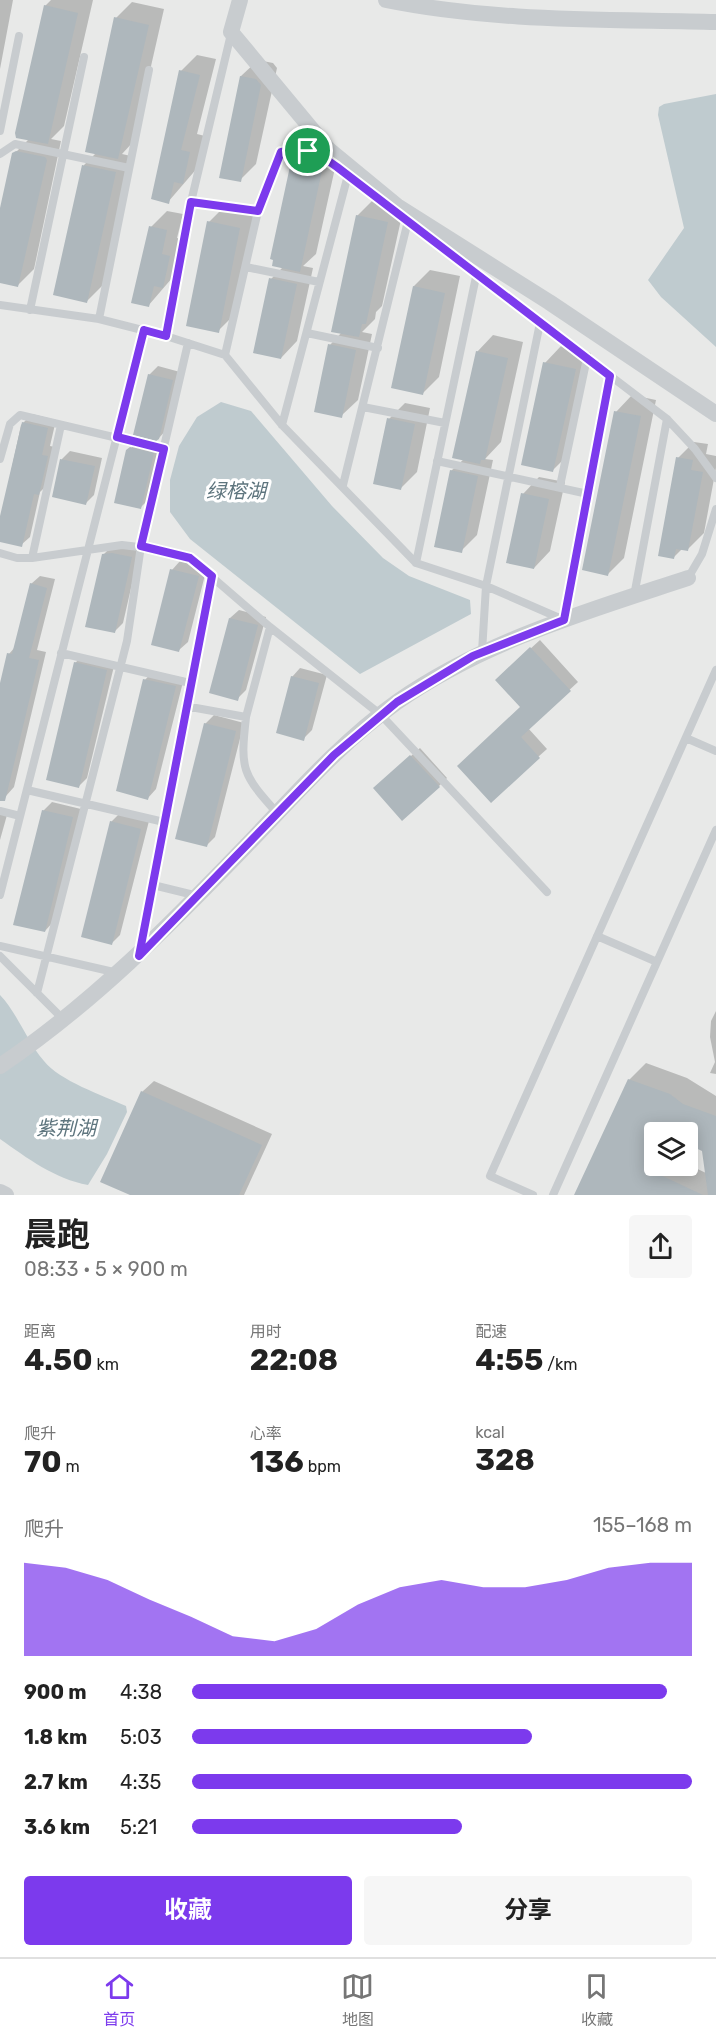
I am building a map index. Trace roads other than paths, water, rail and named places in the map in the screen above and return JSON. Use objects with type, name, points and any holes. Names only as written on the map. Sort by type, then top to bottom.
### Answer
[{"type":"street","points":[[240,0],[231,32],[329,150],[397,206],[549,302],[716,414]]},
{"type":"street","points":[[386,0],[432,9],[507,15],[716,22]]},
{"type":"street","points":[[0,1066],[64,1021],[139,956],[334,755],[397,702],[482,652],[564,620],[688,578]]},
{"type":"street","points":[[0,1192],[6,1195]]},
{"type":"lane","points":[[166,336],[191,202],[231,32]]},
{"type":"lane","points":[[0,131],[18,36]]},
{"type":"lane","points":[[30,310],[84,57]]},
{"type":"lane","points":[[99,319],[149,70]]},
{"type":"lane","points":[[0,154],[15,144],[129,168]]},
{"type":"lane","points":[[225,355],[258,211],[281,152],[294,150],[320,155],[477,272],[667,419],[695,449],[716,478]]},
{"type":"lane","points":[[282,425],[348,175]]},
{"type":"lane","points":[[191,202],[258,211]]},
{"type":"lane","points":[[343,485],[408,221]]},
{"type":"lane","points":[[246,267],[319,282]]},
{"type":"lane","points":[[416,563],[477,272]]},
{"type":"lane","points":[[0,305],[99,319],[166,336],[225,355],[282,425],[343,485],[416,563],[486,586],[564,620],[610,376]]},
{"type":"lane","points":[[482,652],[486,586],[540,323]]},
{"type":"lane","points":[[0,895],[144,330]]},
{"type":"lane","points":[[307,333],[378,348]]},
{"type":"lane","points":[[37,993],[121,667],[141,546],[188,343]]},
{"type":"lane","points":[[560,486],[587,358]]},
{"type":"lane","points":[[363,407],[445,423]]},
{"type":"lane","points":[[0,459],[10,424],[20,415],[164,449]]},
{"type":"lane","points":[[634,596],[667,419]]},
{"type":"lane","points":[[33,558],[61,425]]},
{"type":"lane","points":[[437,461],[560,486],[588,494]]},
{"type":"lane","points":[[688,578],[702,554],[716,509]]},
{"type":"lane","points":[[0,553],[17,558],[33,558],[88,548],[141,546],[190,558],[270,627],[381,715],[547,892]]},
{"type":"lane","points":[[139,956],[185,706],[212,576]]},
{"type":"lane","points":[[270,627],[246,717],[243,765],[251,784],[278,813]]},
{"type":"lane","points":[[61,653],[190,683]]},
{"type":"lane","points":[[532,1195],[490,1176],[716,670]]},
{"type":"lane","points":[[185,706],[246,717]]},
{"type":"lane","points":[[686,738],[716,751]]},
{"type":"lane","points":[[27,790],[164,822]]},
{"type":"lane","points":[[0,811],[20,816]]},
{"type":"lane","points":[[553,1195],[716,830]]},
{"type":"lane","points":[[153,885],[198,896]]},
{"type":"lane","points":[[597,936],[657,962]]},
{"type":"lane","points":[[0,946],[119,973]]},
{"type":"lane","points":[[0,956],[64,1021]]},
{"type":"water","points":[[716,94],[716,347],[661,297],[648,280],[684,228],[658,115],[659,107],[664,104]]},
{"type":"water","name":"绿榕湖","points":[[221,402],[251,411],[332,506],[383,558],[409,576],[470,600],[471,614],[360,674],[190,539],[170,512],[170,480],[179,446],[197,417]]},
{"type":"water","name":"紫荆湖","points":[[0,995],[12,1010],[38,1053],[51,1068],[82,1087],[126,1106],[127,1112],[107,1154],[88,1185],[53,1173],[0,1139]]}]
